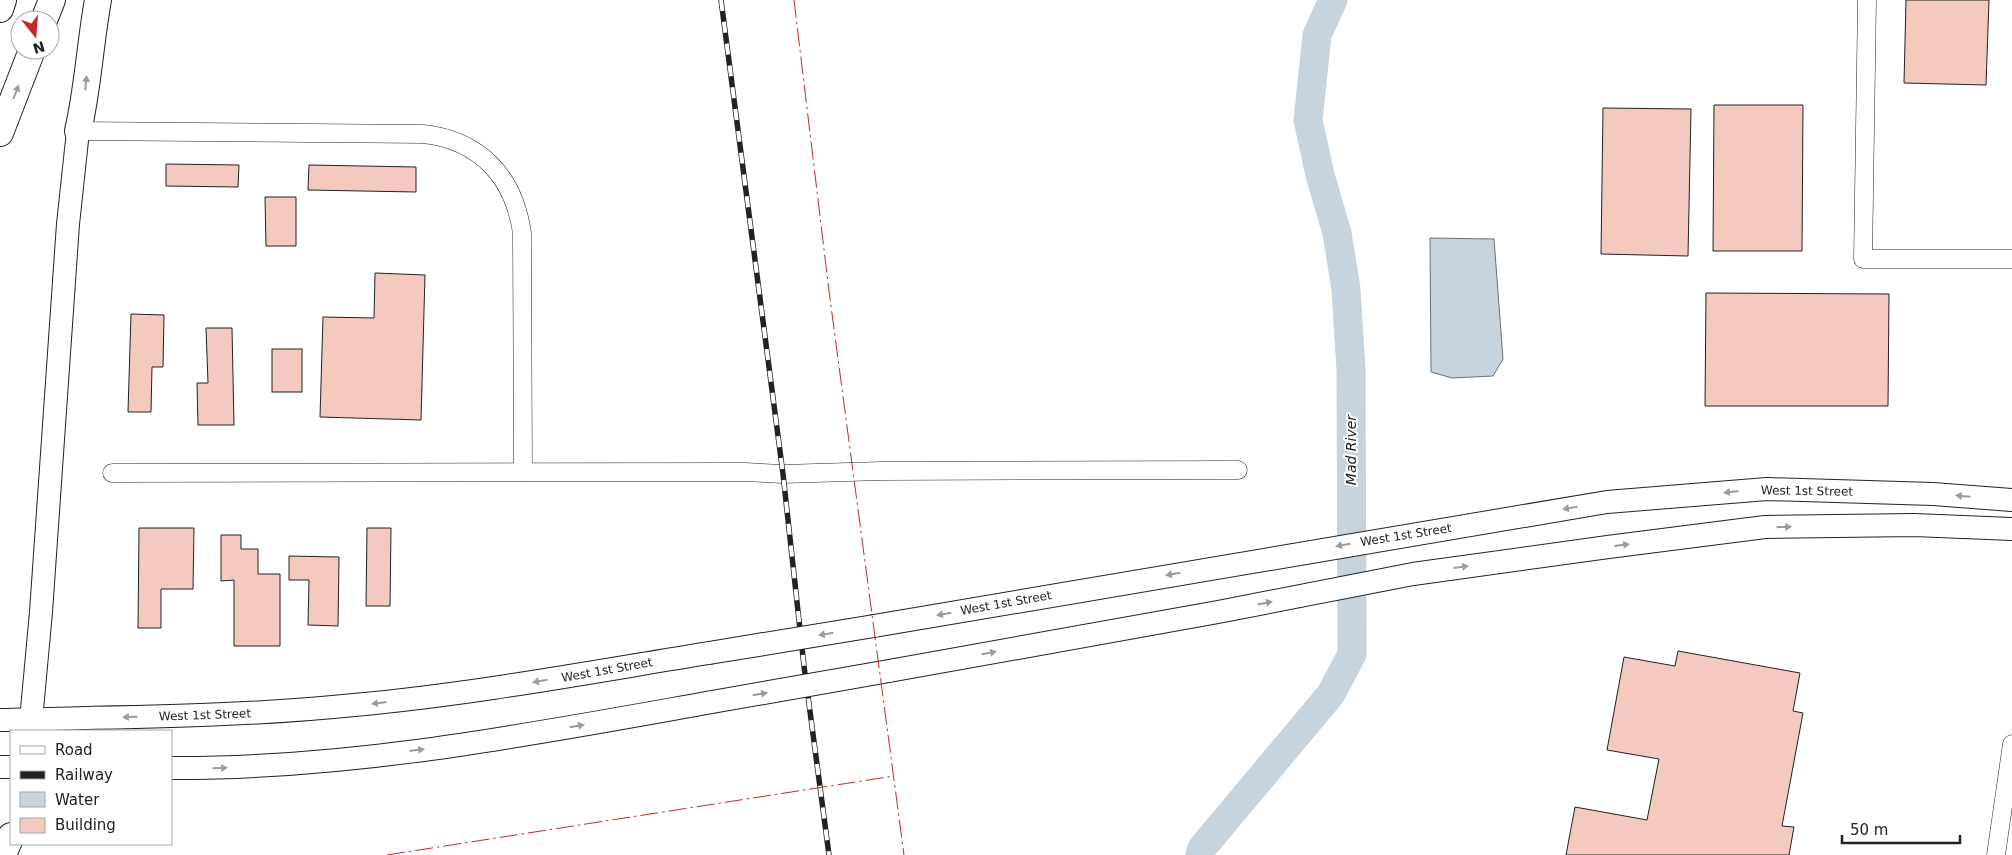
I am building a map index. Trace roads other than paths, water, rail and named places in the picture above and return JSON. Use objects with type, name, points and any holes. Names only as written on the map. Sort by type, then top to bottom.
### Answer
[{"type":"highway","points":[[0,9],[4,0]]},
{"type":"highway","points":[[78,131],[83,110],[91,38],[98,0]]},
{"type":"highway","points":[[0,133],[28,60]]},
{"type":"highway","points":[[2,855],[10,838]]},
{"type":"main road","points":[[31,725],[68,224],[78,131]]},
{"type":"main road","name":"West 1st Street","points":[[0,720],[31,725],[222,715],[354,706],[488,690],[1607,502],[1768,489],[1933,494],[2012,500]]},
{"type":"main road","points":[[172,768],[220,768],[336,760],[488,742],[1218,612],[1413,574],[1608,546],[1765,527],[1914,525],[2012,529]]},
{"type":"street","points":[[1867,0],[1863,259],[2012,259]]},
{"type":"street","points":[[78,131],[423,134],[441,136],[459,142],[474,151],[490,164],[503,179],[514,199],[520,217],[522,233],[523,472]]},
{"type":"street","points":[[112,473],[745,472],[783,474],[881,471],[1238,470]]},
{"type":"street","points":[[1996,855],[2012,744]]},
{"type":"water","points":[[1430,238],[1494,239],[1503,359],[1493,376],[1452,378],[1431,372]]},
{"type":"waterway","name":"Mad River","points":[[1200,855],[1202,848],[1331,694],[1352,654],[1351,370],[1346,289],[1337,233],[1320,175],[1308,120],[1317,35],[1333,0]]},
{"type":"railway","points":[[721,0],[783,474],[804,666],[829,855]]}]
